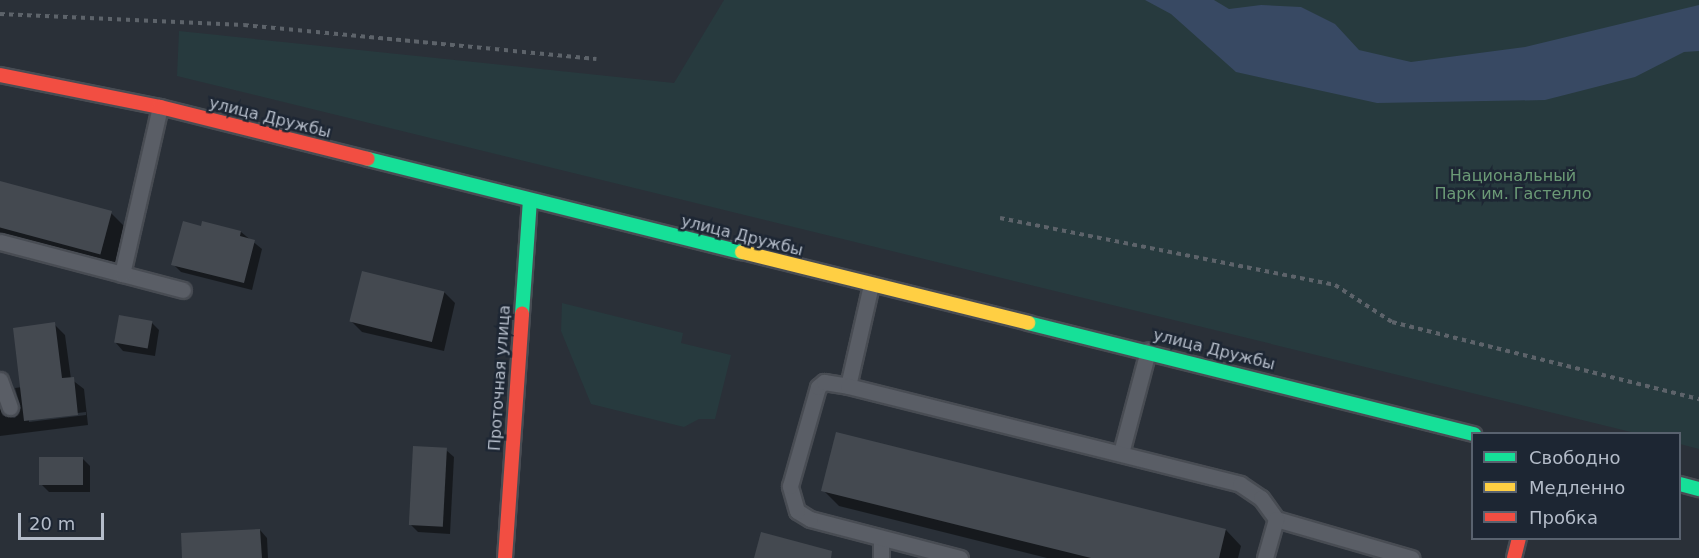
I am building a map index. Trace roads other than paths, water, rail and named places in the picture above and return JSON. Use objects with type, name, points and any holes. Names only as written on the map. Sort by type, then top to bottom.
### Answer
[{"type":"main road","name":"улица Дружбы","points":[[0,75],[160,107],[530,201],[1148,351],[1471,433]]},
{"type":"main road","name":"Проточная улица","points":[[505,558],[530,201]]},
{"type":"main road","points":[[1681,484],[1699,489]]},
{"type":"main road","points":[[1514,558],[1518,540]]},
{"type":"lane","points":[[122,274],[160,107]]},
{"type":"lane","points":[[0,242],[183,290]]},
{"type":"lane","points":[[848,386],[871,285]]},
{"type":"lane","points":[[1121,453],[1148,351]]},
{"type":"lane","points":[[0,380],[10,407]]},
{"type":"lane","points":[[960,558],[810,519],[797,511],[791,499],[790,486],[814,394],[824,382],[848,386],[1240,484],[1261,498],[1276,519],[1411,558]]},
{"type":"lane","points":[[1265,558],[1276,519]]},
{"type":"lane","points":[[882,538],[882,558]]},
{"type":"water","points":[[1145,0],[1214,0],[1229,9],[1261,5],[1301,7],[1335,24],[1359,50],[1411,62],[1525,47],[1699,5],[1699,51],[1684,52],[1635,77],[1545,100],[1377,103],[1236,72],[1171,14]]},
{"type":"park label","name":"Национальный Парк им. Гастелло","points":[[1513,185]]}]
